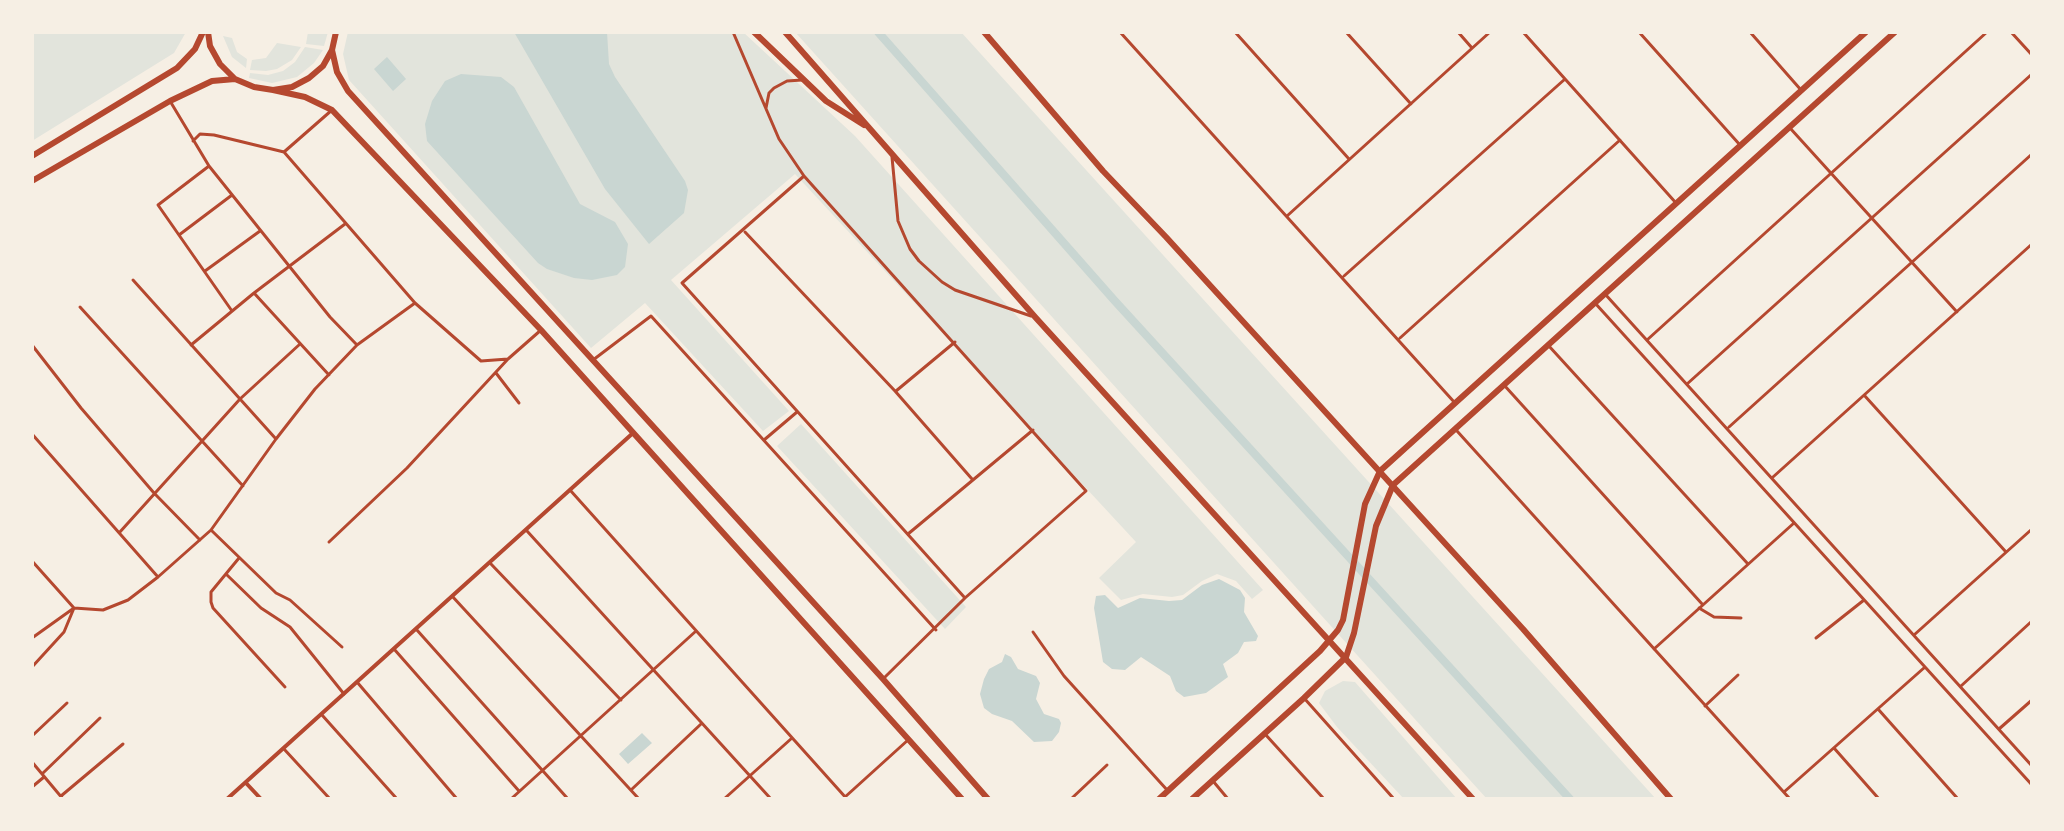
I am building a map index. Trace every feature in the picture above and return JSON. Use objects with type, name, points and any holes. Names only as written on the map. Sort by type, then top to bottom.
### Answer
[{"type":"main road","points":[[205,32],[220,64],[235,79],[254,87],[305,97],[332,110],[541,330],[962,799]]},
{"type":"main road","points":[[32,156],[177,68],[195,49],[205,32]]},
{"type":"main road","points":[[273,90],[292,87],[323,66],[332,50],[336,32]]},
{"type":"main road","points":[[754,32],[826,101],[870,129]]},
{"type":"main road","points":[[785,32],[1036,318],[1473,799]]},
{"type":"main road","points":[[984,32],[1103,171],[1523,629],[1671,799]]},
{"type":"main road","points":[[1192,799],[1346,657],[1376,526],[1393,485],[1895,32]]},
{"type":"main road","points":[[1159,799],[1310,660],[1338,630],[1369,492],[1380,471],[1862,33]]},
{"type":"main road","points":[[332,50],[337,72],[348,91],[883,679],[988,799]]},
{"type":"main road","points":[[32,181],[170,101],[212,81],[235,79]]},
{"type":"main road","points":[[578,372],[592,361]]},
{"type":"main road","points":[[1477,383],[1490,397]]},
{"type":"street","points":[[733,32],[779,139],[804,176],[1086,491],[965,598],[883,679]]},
{"type":"street","points":[[1120,32],[1455,403]]},
{"type":"street","points":[[1235,32],[1349,159]]},
{"type":"street","points":[[1346,32],[1411,104]]},
{"type":"street","points":[[1458,32],[1472,48]]},
{"type":"street","points":[[1287,216],[1490,32]]},
{"type":"street","points":[[1523,32],[1676,203]]},
{"type":"street","points":[[1639,32],[1740,145]]},
{"type":"street","points":[[1750,32],[1801,90]]},
{"type":"street","points":[[1647,340],[1987,32]]},
{"type":"street","points":[[2011,32],[2032,55]]},
{"type":"street","points":[[1687,384],[2032,74]]},
{"type":"street","points":[[1343,277],[1565,79]]},
{"type":"street","points":[[766,108],[769,93],[774,88],[787,81],[805,81]]},
{"type":"street","points":[[170,101],[209,166],[330,317],[357,345]]},
{"type":"street","points":[[284,152],[332,110]]},
{"type":"street","points":[[1789,127],[1957,312]]},
{"type":"street","points":[[193,141],[200,134],[214,135],[284,152],[415,303],[481,361],[508,359]]},
{"type":"street","points":[[1399,339],[1620,140]]},
{"type":"street","points":[[892,154],[898,221],[919,261],[955,290],[1036,318]]},
{"type":"street","points":[[1728,428],[2032,154]]},
{"type":"street","points":[[209,166],[158,205],[232,311]]},
{"type":"street","points":[[804,176],[682,283],[965,598]]},
{"type":"street","points":[[179,235],[232,195]]},
{"type":"street","points":[[191,345],[345,224]]},
{"type":"street","points":[[205,272],[260,231]]},
{"type":"street","points":[[744,231],[895,391],[972,479]]},
{"type":"street","points":[[1772,478],[2032,244]]},
{"type":"street","points":[[133,280],[276,439]]},
{"type":"street","points":[[254,293],[329,375]]},
{"type":"street","points":[[1605,294],[2032,766]]},
{"type":"street","points":[[32,638],[74,608],[103,610],[118,606],[158,577],[211,530],[276,439],[357,345],[415,303]]},
{"type":"street","points":[[1595,303],[2032,785]]},
{"type":"street","points":[[80,307],[243,486]]},
{"type":"street","points":[[592,361],[651,316],[936,630]]},
{"type":"street","points":[[329,542],[407,468],[508,359],[541,330]]},
{"type":"street","points":[[895,391],[955,342]]},
{"type":"street","points":[[119,533],[240,399],[300,344]]},
{"type":"street","points":[[32,345],[154,493],[200,540]]},
{"type":"street","points":[[1548,345],[1748,564]]},
{"type":"street","points":[[496,373],[519,403]]},
{"type":"street","points":[[1504,385],[1701,606],[1714,617],[1741,618]]},
{"type":"street","points":[[1864,395],[2006,552]]},
{"type":"street","points":[[764,440],[797,412]]},
{"type":"street","points":[[1455,429],[1790,799]]},
{"type":"street","points":[[908,534],[1033,430]]},
{"type":"street","points":[[227,799],[633,433]]},
{"type":"street","points":[[32,434],[158,577]]},
{"type":"street","points":[[570,490],[846,798],[908,740]]},
{"type":"street","points":[[1654,649],[1794,523]]},
{"type":"street","points":[[1914,635],[2032,529]]},
{"type":"street","points":[[211,530],[342,647]]},
{"type":"street","points":[[527,531],[771,799]]},
{"type":"street","points":[[239,558],[211,592],[213,608],[285,687]]},
{"type":"street","points":[[32,561],[34,569],[74,608]]},
{"type":"street","points":[[490,563],[621,700]]},
{"type":"street","points":[[226,574],[261,608],[290,627],[344,694]]},
{"type":"street","points":[[452,596],[639,799]]},
{"type":"street","points":[[1816,638],[1864,600]]},
{"type":"street","points":[[32,667],[64,632],[74,608]]},
{"type":"street","points":[[1961,686],[2032,621]]},
{"type":"street","points":[[416,629],[568,799]]},
{"type":"street","points":[[511,799],[696,631]]},
{"type":"street","points":[[1033,632],[1064,676],[1168,791]]},
{"type":"street","points":[[394,649],[519,791]]},
{"type":"street","points":[[1784,793],[1925,667]]},
{"type":"street","points":[[1937,681],[1947,672]]},
{"type":"street","points":[[1705,706],[1738,675]]},
{"type":"street","points":[[357,682],[457,799]]},
{"type":"street","points":[[1304,698],[1394,799]]},
{"type":"street","points":[[1999,729],[2032,700]]},
{"type":"street","points":[[33,733],[67,703]]},
{"type":"street","points":[[1878,709],[1958,799]]},
{"type":"street","points":[[321,714],[397,799]]},
{"type":"street","points":[[32,787],[100,718]]},
{"type":"street","points":[[631,790],[702,724]]},
{"type":"street","points":[[1265,733],[1324,799]]},
{"type":"street","points":[[724,799],[792,738]]},
{"type":"street","points":[[32,762],[62,797],[123,744]]},
{"type":"street","points":[[283,748],[330,799]]},
{"type":"street","points":[[1834,748],[1879,799]]},
{"type":"street","points":[[1071,799],[1107,765]]},
{"type":"street","points":[[1213,780],[1228,799]]},
{"type":"street","points":[[245,782],[261,799]]},
{"type":"shaded area","points":[[32,32],[186,32],[174,53],[32,141]]},
{"type":"shaded area","points":[[308,32],[328,32],[324,46],[306,44]]},
{"type":"shaded area","points":[[348,32],[743,32],[855,136],[1263,590],[1252,599],[1236,581],[1217,574],[1183,595],[1143,594],[1121,600],[1099,578],[1136,542],[795,174],[671,280],[789,411],[763,431],[645,303],[591,348],[349,80],[343,54]]},
{"type":"shaded area","points":[[514,32],[607,32],[609,64],[615,77],[688,190],[684,213],[649,244],[605,189]]},
{"type":"shaded area","points":[[795,32],[961,32],[1656,799],[1487,799]]},
{"type":"shaded area","points":[[223,36],[232,38],[237,52],[247,59],[246,68],[232,57]]},
{"type":"shaded area","points":[[277,43],[301,47],[292,60],[277,69],[250,70],[252,60],[266,58]]},
{"type":"shaded area","points":[[305,47],[323,50],[314,63],[297,77],[272,83],[249,78],[250,73],[268,75],[283,71],[295,62]]},
{"type":"shaded area","points":[[387,57],[406,79],[393,91],[374,69]]},
{"type":"shaded area","points":[[461,74],[501,77],[514,87],[580,204],[615,222],[628,244],[625,267],[617,275],[592,280],[574,278],[538,263],[427,141],[425,124],[432,101],[445,81]]},
{"type":"shaded area","points":[[801,424],[966,607],[945,629],[777,446]]},
{"type":"shaded area","points":[[1219,579],[1240,590],[1245,598],[1244,612],[1258,636],[1256,641],[1244,642],[1238,653],[1223,664],[1228,677],[1206,693],[1184,697],[1176,691],[1170,676],[1141,657],[1125,670],[1112,669],[1103,662],[1094,608],[1096,596],[1105,595],[1118,608],[1140,598],[1182,600],[1202,585]]},
{"type":"shaded area","points":[[1005,654],[1011,657],[1018,669],[1036,676],[1040,683],[1036,699],[1044,714],[1059,719],[1061,723],[1052,741],[1034,742],[1012,721],[984,708],[980,694],[984,679],[989,669],[1002,662]]},
{"type":"shaded area","points":[[1343,681],[1355,682],[1457,799],[1404,799],[1337,727],[1319,703],[1325,691]]},
{"type":"shaded area","points":[[642,733],[652,743],[628,764],[619,754]]},
{"type":"waterway","points":[[878,32],[1114,300],[1570,799]]}]
